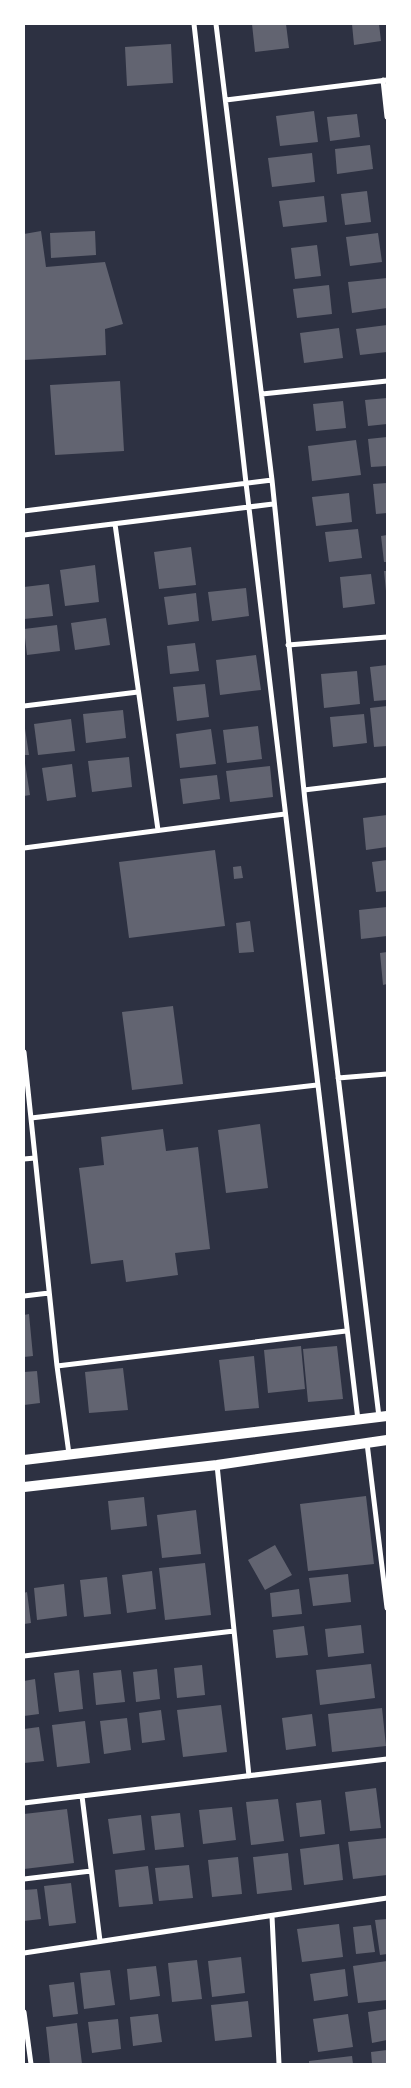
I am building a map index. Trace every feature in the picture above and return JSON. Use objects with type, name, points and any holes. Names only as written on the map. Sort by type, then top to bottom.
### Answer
[{"type":"main road","points":[[24,1460],[383,1417]]},
{"type":"main road","points":[[24,1487],[217,1465],[387,1440]]},
{"type":"street","points":[[194,24],[246,484],[358,1420]]},
{"type":"street","points":[[216,24],[272,480],[304,790],[338,1078],[383,1417]]},
{"type":"street","points":[[226,100],[385,80],[387,117]]},
{"type":"street","points":[[262,394],[387,381]]},
{"type":"street","points":[[24,511],[272,480]]},
{"type":"street","points":[[24,536],[273,504]]},
{"type":"street","points":[[114,524],[158,830]]},
{"type":"street","points":[[288,645],[387,637]]},
{"type":"street","points":[[24,706],[138,692]]},
{"type":"street","points":[[304,790],[387,780]]},
{"type":"street","points":[[24,848],[285,814]]},
{"type":"street","points":[[24,1052],[57,1366],[69,1454]]},
{"type":"street","points":[[338,1078],[387,1074]]},
{"type":"street","points":[[31,1118],[317,1086]]},
{"type":"street","points":[[24,1159],[35,1158]]},
{"type":"street","points":[[24,1296],[49,1293]]},
{"type":"street","points":[[57,1366],[346,1331]]},
{"type":"street","points":[[367,1442],[387,1608]]},
{"type":"street","points":[[217,1465],[249,1776]]},
{"type":"street","points":[[24,1656],[234,1631]]},
{"type":"street","points":[[24,1803],[387,1759]]},
{"type":"street","points":[[82,1796],[100,1942]]},
{"type":"street","points":[[24,1879],[91,1871]]},
{"type":"street","points":[[24,1953],[387,1898]]},
{"type":"street","points":[[272,1916],[278,2064]]},
{"type":"street","points":[[24,2012],[31,2064]]},
{"type":"building","points":[[252,24],[286,24],[289,48],[255,52]]},
{"type":"building","points":[[352,24],[379,24],[381,41],[354,45]]},
{"type":"building","points":[[171,44],[173,83],[127,86],[125,47]]},
{"type":"building","points":[[314,111],[318,142],[280,146],[276,116]]},
{"type":"building","points":[[357,114],[360,137],[330,141],[327,117]]},
{"type":"building","points":[[370,145],[373,169],[337,174],[335,149]]},
{"type":"building","points":[[312,153],[315,182],[272,187],[268,158]]},
{"type":"building","points":[[367,191],[371,222],[345,225],[341,194]]},
{"type":"building","points":[[324,196],[327,222],[283,227],[279,201]]},
{"type":"building","points":[[41,231],[46,267],[105,262],[123,324],[105,329],[106,355],[24,360],[24,234]]},
{"type":"building","points":[[95,231],[96,255],[51,258],[50,233]]},
{"type":"building","points":[[378,233],[382,262],[350,266],[346,237]]},
{"type":"building","points":[[317,245],[321,276],[295,279],[291,248]]},
{"type":"building","points":[[387,278],[387,308],[352,313],[348,282]]},
{"type":"building","points":[[329,285],[332,314],[297,318],[293,289]]},
{"type":"building","points":[[387,325],[387,352],[360,355],[356,329]]},
{"type":"building","points":[[339,328],[343,358],[304,363],[300,333]]},
{"type":"building","points":[[120,381],[124,451],[55,455],[50,385]]},
{"type":"building","points":[[387,398],[387,424],[368,426],[365,400]]},
{"type":"building","points":[[343,401],[346,428],[316,431],[313,404]]},
{"type":"building","points":[[387,437],[387,466],[371,467],[368,439]]},
{"type":"building","points":[[356,440],[361,475],[312,481],[308,446]]},
{"type":"building","points":[[387,483],[387,513],[376,514],[373,484]]},
{"type":"building","points":[[349,493],[352,522],[316,526],[312,497]]},
{"type":"building","points":[[358,529],[362,558],[329,562],[325,532]]},
{"type":"building","points":[[387,535],[387,562],[384,562],[381,536]]},
{"type":"building","points":[[191,547],[196,585],[159,589],[154,552]]},
{"type":"building","points":[[95,565],[99,602],[65,606],[60,570]]},
{"type":"building","points":[[384,571],[387,571],[387,591],[386,591]]},
{"type":"building","points":[[371,574],[375,604],[343,608],[340,577]]},
{"type":"building","points":[[49,584],[53,616],[24,619],[24,587]]},
{"type":"building","points":[[246,588],[249,616],[212,621],[208,592]]},
{"type":"building","points":[[196,593],[199,621],[168,625],[164,597]]},
{"type":"building","points":[[106,618],[110,645],[75,650],[71,623]]},
{"type":"building","points":[[57,625],[60,651],[27,655],[24,629]]},
{"type":"building","points":[[195,643],[199,671],[170,674],[167,646]]},
{"type":"building","points":[[256,655],[261,690],[220,695],[216,660]]},
{"type":"building","points":[[387,665],[387,700],[374,701],[370,667]]},
{"type":"building","points":[[357,671],[360,704],[324,708],[321,674]]},
{"type":"building","points":[[205,684],[209,717],[177,721],[173,687]]},
{"type":"building","points":[[387,706],[387,746],[374,747],[370,708]]},
{"type":"building","points":[[123,710],[126,738],[86,743],[83,714]]},
{"type":"building","points":[[364,714],[367,743],[333,747],[330,717]]},
{"type":"building","points":[[71,719],[75,751],[38,755],[34,724]]},
{"type":"building","points":[[24,722],[29,755],[24,755]]},
{"type":"building","points":[[258,726],[262,759],[227,763],[223,730]]},
{"type":"building","points":[[211,729],[216,764],[180,768],[176,734]]},
{"type":"building","points":[[24,757],[30,795],[24,796]]},
{"type":"building","points":[[129,757],[132,787],[92,792],[88,761]]},
{"type":"building","points":[[72,764],[76,797],[47,801],[42,768]]},
{"type":"building","points":[[270,766],[273,797],[230,802],[226,771]]},
{"type":"building","points":[[217,775],[220,799],[183,804],[180,779]]},
{"type":"building","points":[[387,815],[387,847],[366,850],[363,818]]},
{"type":"building","points":[[215,850],[225,926],[129,938],[119,862]]},
{"type":"building","points":[[387,860],[387,891],[376,892],[372,862]]},
{"type":"building","points":[[241,866],[243,878],[234,879],[233,867]]},
{"type":"building","points":[[387,907],[387,936],[361,939],[359,910]]},
{"type":"building","points":[[250,921],[254,952],[239,953],[236,923]]},
{"type":"building","points":[[387,952],[387,984],[383,985],[380,953]]},
{"type":"building","points":[[173,1006],[183,1084],[132,1090],[122,1012]]},
{"type":"building","points":[[260,1124],[268,1188],[226,1193],[218,1130]]},
{"type":"building","points":[[163,1129],[166,1151],[198,1147],[210,1249],[175,1253],[178,1275],[126,1282],[123,1260],[91,1264],[79,1168],[104,1165],[101,1137]]},
{"type":"building","points":[[29,1314],[33,1356],[24,1357],[24,1315]]},
{"type":"building","points":[[301,1346],[305,1389],[268,1393],[264,1350]]},
{"type":"building","points":[[337,1346],[343,1399],[308,1402],[303,1349]]},
{"type":"building","points":[[254,1356],[259,1408],[225,1411],[219,1360]]},
{"type":"building","points":[[123,1368],[128,1410],[89,1413],[85,1372]]},
{"type":"building","points":[[37,1371],[40,1403],[24,1405],[24,1372]]},
{"type":"building","points":[[366,1496],[374,1564],[308,1571],[300,1504]]},
{"type":"building","points":[[144,1497],[147,1526],[111,1530],[108,1501]]},
{"type":"building","points":[[196,1510],[201,1554],[162,1558],[157,1515]]},
{"type":"building","points":[[275,1545],[292,1575],[265,1590],[248,1560]]},
{"type":"building","points":[[205,1563],[211,1615],[165,1620],[159,1568]]},
{"type":"building","points":[[152,1571],[156,1609],[127,1613],[122,1575]]},
{"type":"building","points":[[348,1574],[351,1602],[313,1606],[309,1578]]},
{"type":"building","points":[[107,1577],[111,1614],[84,1617],[80,1580]]},
{"type":"building","points":[[64,1584],[67,1616],[37,1620],[34,1588]]},
{"type":"building","points":[[299,1589],[302,1614],[272,1617],[270,1593]]},
{"type":"building","points":[[27,1592],[31,1623],[24,1624],[24,1593]]},
{"type":"building","points":[[361,1625],[364,1653],[328,1657],[325,1629]]},
{"type":"building","points":[[304,1626],[308,1655],[276,1658],[273,1630]]},
{"type":"building","points":[[371,1664],[375,1698],[320,1705],[316,1670]]},
{"type":"building","points":[[202,1665],[205,1695],[177,1698],[174,1668]]},
{"type":"building","points":[[157,1669],[160,1699],[136,1702],[133,1672]]},
{"type":"building","points":[[79,1670],[83,1709],[59,1712],[54,1673]]},
{"type":"building","points":[[121,1670],[125,1702],[96,1705],[93,1673]]},
{"type":"building","points":[[35,1679],[39,1714],[24,1716],[24,1681]]},
{"type":"building","points":[[221,1705],[227,1752],[183,1757],[177,1710]]},
{"type":"building","points":[[382,1708],[386,1746],[332,1752],[328,1714]]},
{"type":"building","points":[[161,1710],[165,1740],[142,1743],[139,1713]]},
{"type":"building","points":[[312,1714],[316,1746],[286,1750],[282,1718]]},
{"type":"building","points":[[127,1718],[131,1750],[104,1754],[100,1721]]},
{"type":"building","points":[[85,1721],[90,1763],[57,1767],[52,1725]]},
{"type":"building","points":[[39,1727],[44,1761],[24,1763],[24,1729]]},
{"type":"building","points":[[376,1788],[381,1828],[350,1831],[345,1792]]},
{"type":"building","points":[[278,1799],[284,1841],[251,1845],[246,1802]]},
{"type":"building","points":[[321,1800],[325,1834],[300,1837],[296,1803]]},
{"type":"building","points":[[232,1807],[236,1840],[203,1844],[199,1810]]},
{"type":"building","points":[[67,1809],[74,1863],[24,1869],[24,1814]]},
{"type":"building","points":[[180,1813],[184,1847],[155,1850],[151,1816]]},
{"type":"building","points":[[141,1815],[145,1850],[113,1854],[108,1819]]},
{"type":"building","points":[[387,1838],[387,1875],[353,1879],[348,1842]]},
{"type":"building","points":[[339,1844],[343,1880],[304,1885],[300,1849]]},
{"type":"building","points":[[288,1853],[292,1890],[257,1894],[253,1857]]},
{"type":"building","points":[[238,1857],[242,1894],[212,1897],[208,1860]]},
{"type":"building","points":[[189,1865],[193,1898],[159,1901],[155,1868]]},
{"type":"building","points":[[148,1866],[153,1904],[119,1907],[115,1870]]},
{"type":"building","points":[[71,1883],[76,1923],[49,1926],[44,1886]]},
{"type":"building","points":[[37,1889],[41,1919],[24,1921],[24,1890]]},
{"type":"building","points":[[387,1919],[387,1954],[380,1955],[375,1920]]},
{"type":"building","points":[[339,1924],[343,1957],[302,1962],[297,1929]]},
{"type":"building","points":[[371,1925],[375,1952],[356,1954],[353,1927]]},
{"type":"building","points":[[241,1957],[245,1993],[212,1997],[208,1961]]},
{"type":"building","points":[[197,1960],[202,1999],[172,2002],[168,1963]]},
{"type":"building","points":[[387,1961],[387,2000],[358,2003],[353,1966]]},
{"type":"building","points":[[156,1966],[160,1996],[130,2000],[127,1969]]},
{"type":"building","points":[[345,1969],[348,1996],[314,2001],[310,1974]]},
{"type":"building","points":[[110,1970],[115,2005],[84,2009],[80,1973]]},
{"type":"building","points":[[74,1982],[78,2014],[53,2017],[49,1985]]},
{"type":"building","points":[[248,2001],[252,2037],[215,2041],[211,2005]]},
{"type":"building","points":[[387,2009],[387,2040],[372,2043],[368,2012]]},
{"type":"building","points":[[158,2014],[162,2042],[133,2046],[130,2017]]},
{"type":"building","points":[[348,2014],[353,2047],[318,2052],[313,2019]]},
{"type":"building","points":[[118,2019],[121,2049],[92,2053],[88,2022]]},
{"type":"building","points":[[77,2023],[82,2064],[50,2064],[46,2027]]},
{"type":"building","points":[[387,2050],[387,2064],[372,2064],[371,2052]]},
{"type":"building","points":[[352,2056],[353,2064],[309,2064],[309,2061]]}]
